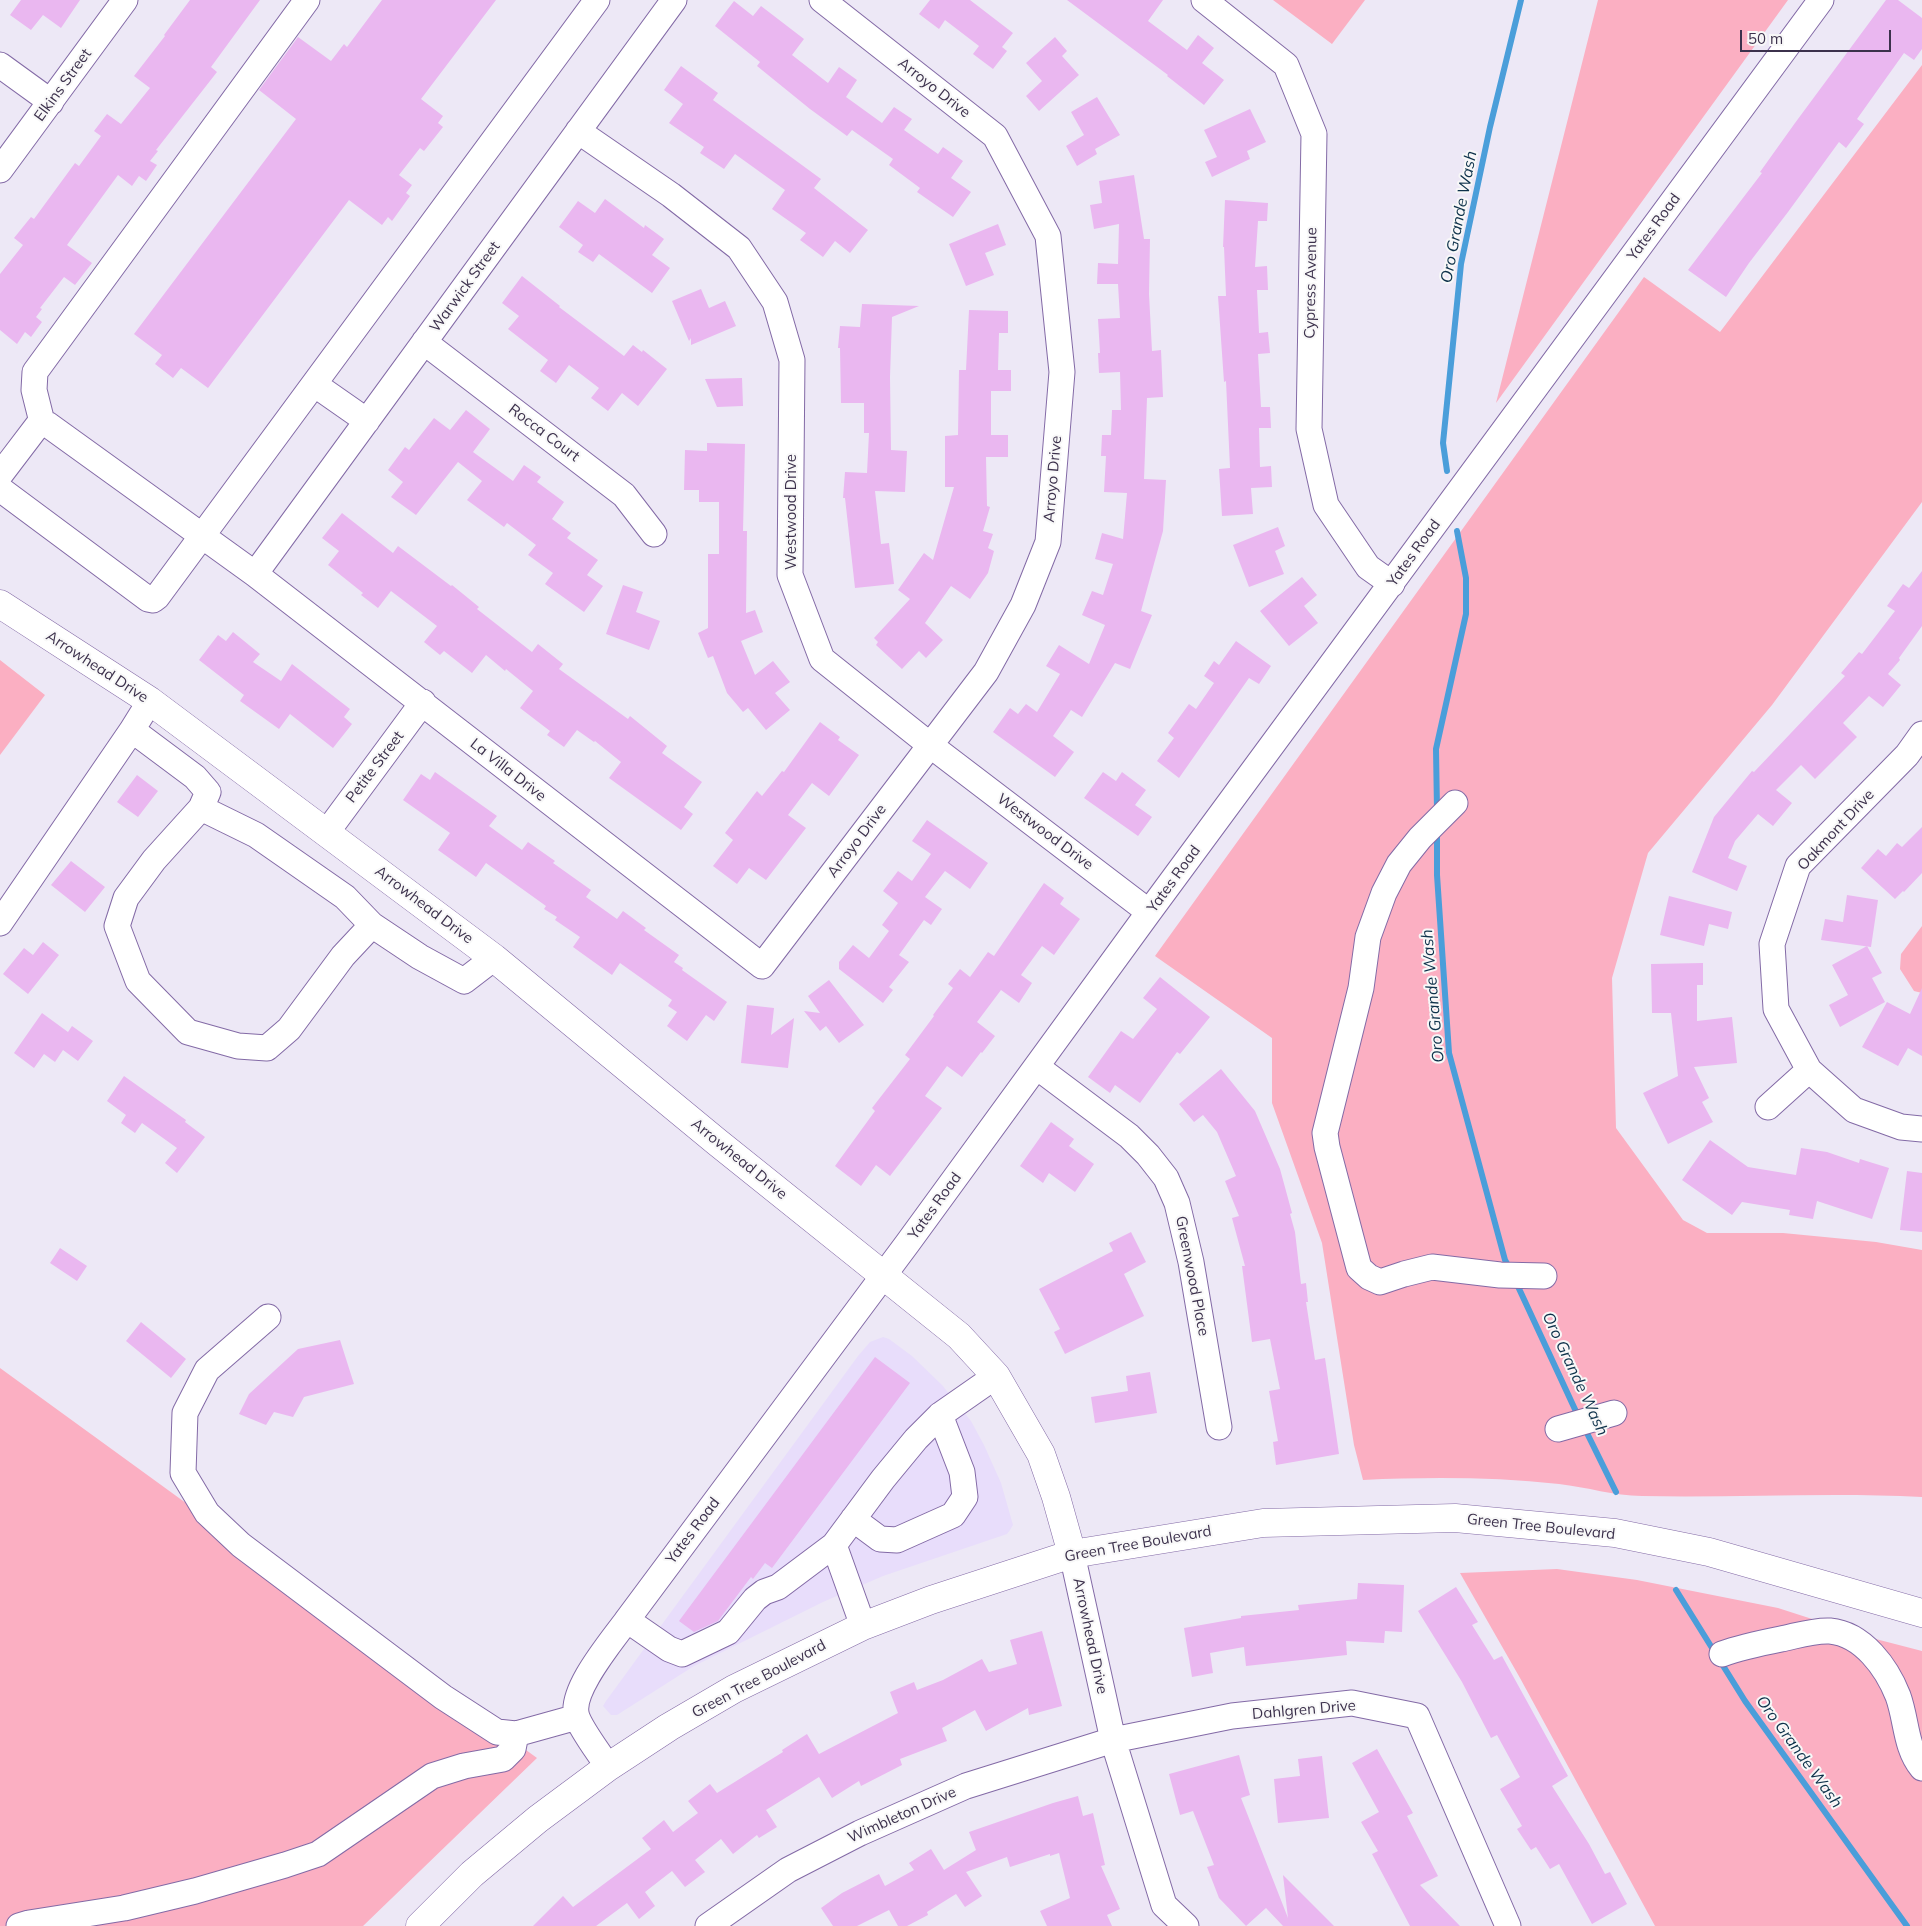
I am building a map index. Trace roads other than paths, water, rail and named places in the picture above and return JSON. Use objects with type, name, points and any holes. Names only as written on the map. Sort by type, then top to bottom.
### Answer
[{"type":"main road","name":"Arrowhead Drive","points":[[0,604],[150,701],[494,958],[709,1136],[959,1336],[996,1376],[1040,1454],[1056,1498],[1072,1554]]},
{"type":"main road","name":"Green Tree Boulevard","points":[[420,1926],[487,1862],[538,1819],[608,1767],[734,1689],[863,1626],[931,1600],[1072,1554],[1263,1524],[1455,1518],[1614,1533],[1699,1550],[1922,1613]]},
{"type":"street","name":"Elkins Street","points":[[0,170],[125,0]]},
{"type":"street","points":[[0,475],[42,422],[34,390],[35,372],[307,0]]},
{"type":"street","points":[[0,489],[148,599],[153,600],[157,597],[597,0]]},
{"type":"street","name":"Warwick Street","points":[[255,574],[674,0]]},
{"type":"street","name":"Arroyo Drive","points":[[762,966],[986,672],[1023,605],[1048,542],[1062,372],[1048,236],[995,136],[822,0]]},
{"type":"street","name":"Cypress Avenue","points":[[1204,0],[1286,65],[1314,134],[1309,429],[1326,504],[1368,567],[1392,584]]},
{"type":"street","name":"Yates Road","points":[[577,1717],[575,1705],[579,1692],[588,1675],[627,1620],[884,1276],[1149,912],[1821,0]]},
{"type":"street","points":[[0,65],[51,102]]},
{"type":"street","name":"Westwood Drive","points":[[578,131],[671,195],[739,248],[775,302],[792,360],[790,575],[822,659],[930,745],[1149,912]]},
{"type":"street","name":"Rocca Court","points":[[424,342],[624,495],[654,534]]},
{"type":"street","points":[[314,384],[367,421]]},
{"type":"street","name":"La Villa Drive","points":[[42,422],[255,574],[762,966]]},
{"type":"street","points":[[0,922],[150,701]]},
{"type":"street","name":"Petite Street","points":[[327,832],[423,702]]},
{"type":"street","points":[[132,730],[195,777],[208,792],[201,808],[154,860],[126,898],[117,926],[138,981],[188,1032],[238,1046],[267,1048],[290,1029],[343,956],[372,926]]},
{"type":"street","name":"Oakmont Drive","points":[[1922,734],[1907,755],[1798,866],[1772,944],[1776,1009],[1809,1070],[1854,1110],[1901,1127],[1922,1130]]},
{"type":"street","points":[[1455,803],[1420,838],[1399,864],[1384,893],[1368,938],[1361,988],[1325,1133],[1327,1147],[1359,1268],[1369,1277],[1380,1282],[1432,1267],[1500,1275],[1544,1276]]},
{"type":"street","points":[[201,808],[256,835],[345,898],[372,926],[420,957],[464,981],[494,958]]},
{"type":"street","name":"Greenwood Place","points":[[1037,1067],[1129,1136],[1148,1155],[1166,1178],[1177,1203],[1191,1262],[1219,1427]]},
{"type":"street","points":[[1768,1107],[1809,1070]]},
{"type":"street","points":[[268,1316],[206,1370],[185,1413],[183,1473],[208,1513],[241,1545],[443,1697],[497,1732],[516,1734],[577,1717],[608,1767]]},
{"type":"street","points":[[627,1620],[669,1649],[682,1654],[728,1632],[755,1599],[764,1592],[778,1586],[834,1545],[882,1478],[940,1415],[996,1376]]},
{"type":"street","points":[[1558,1429],[1614,1413]]},
{"type":"street","points":[[853,1519],[880,1539],[897,1540],[953,1515],[965,1497],[962,1472],[940,1415]]},
{"type":"street","points":[[834,1545],[863,1626]]},
{"type":"street","name":"Arrowhead Drive","points":[[1072,1554],[1113,1740],[1164,1905],[1186,1926]]},
{"type":"street","points":[[1722,1654],[1742,1646],[1808,1634],[1829,1631],[1846,1635],[1875,1657],[1892,1683],[1898,1698],[1908,1741],[1914,1758],[1922,1768]]},
{"type":"street","name":"Dahlgren Drive","points":[[1113,1740],[1232,1716],[1352,1703],[1417,1716],[1508,1926]]},
{"type":"street","points":[[19,1926],[124,1908],[195,1891],[318,1854],[432,1776],[464,1766],[503,1759],[513,1749],[516,1734]]},
{"type":"street","name":"Wimbleton Drive","points":[[708,1926],[788,1870],[860,1832],[966,1786],[1113,1740]]},
{"type":"waterway","name":"Oro Grande Wash","points":[[1447,471],[1443,443],[1461,264],[1490,127],[1521,0]]},
{"type":"waterway","name":"Oro Grande Wash","points":[[1437,810],[1436,749],[1466,614],[1466,578],[1457,531]]},
{"type":"waterway","name":"Oro Grande Wash","points":[[1437,830],[1437,875],[1449,1053],[1505,1260],[1510,1269]]},
{"type":"waterway","name":"Oro Grande Wash","points":[[1515,1280],[1579,1418]]},
{"type":"waterway","name":"Oro Grande Wash","points":[[1584,1427],[1616,1492]]},
{"type":"waterway","name":"Oro Grande Wash","points":[[1676,1590],[1745,1701],[1907,1926]]}]
